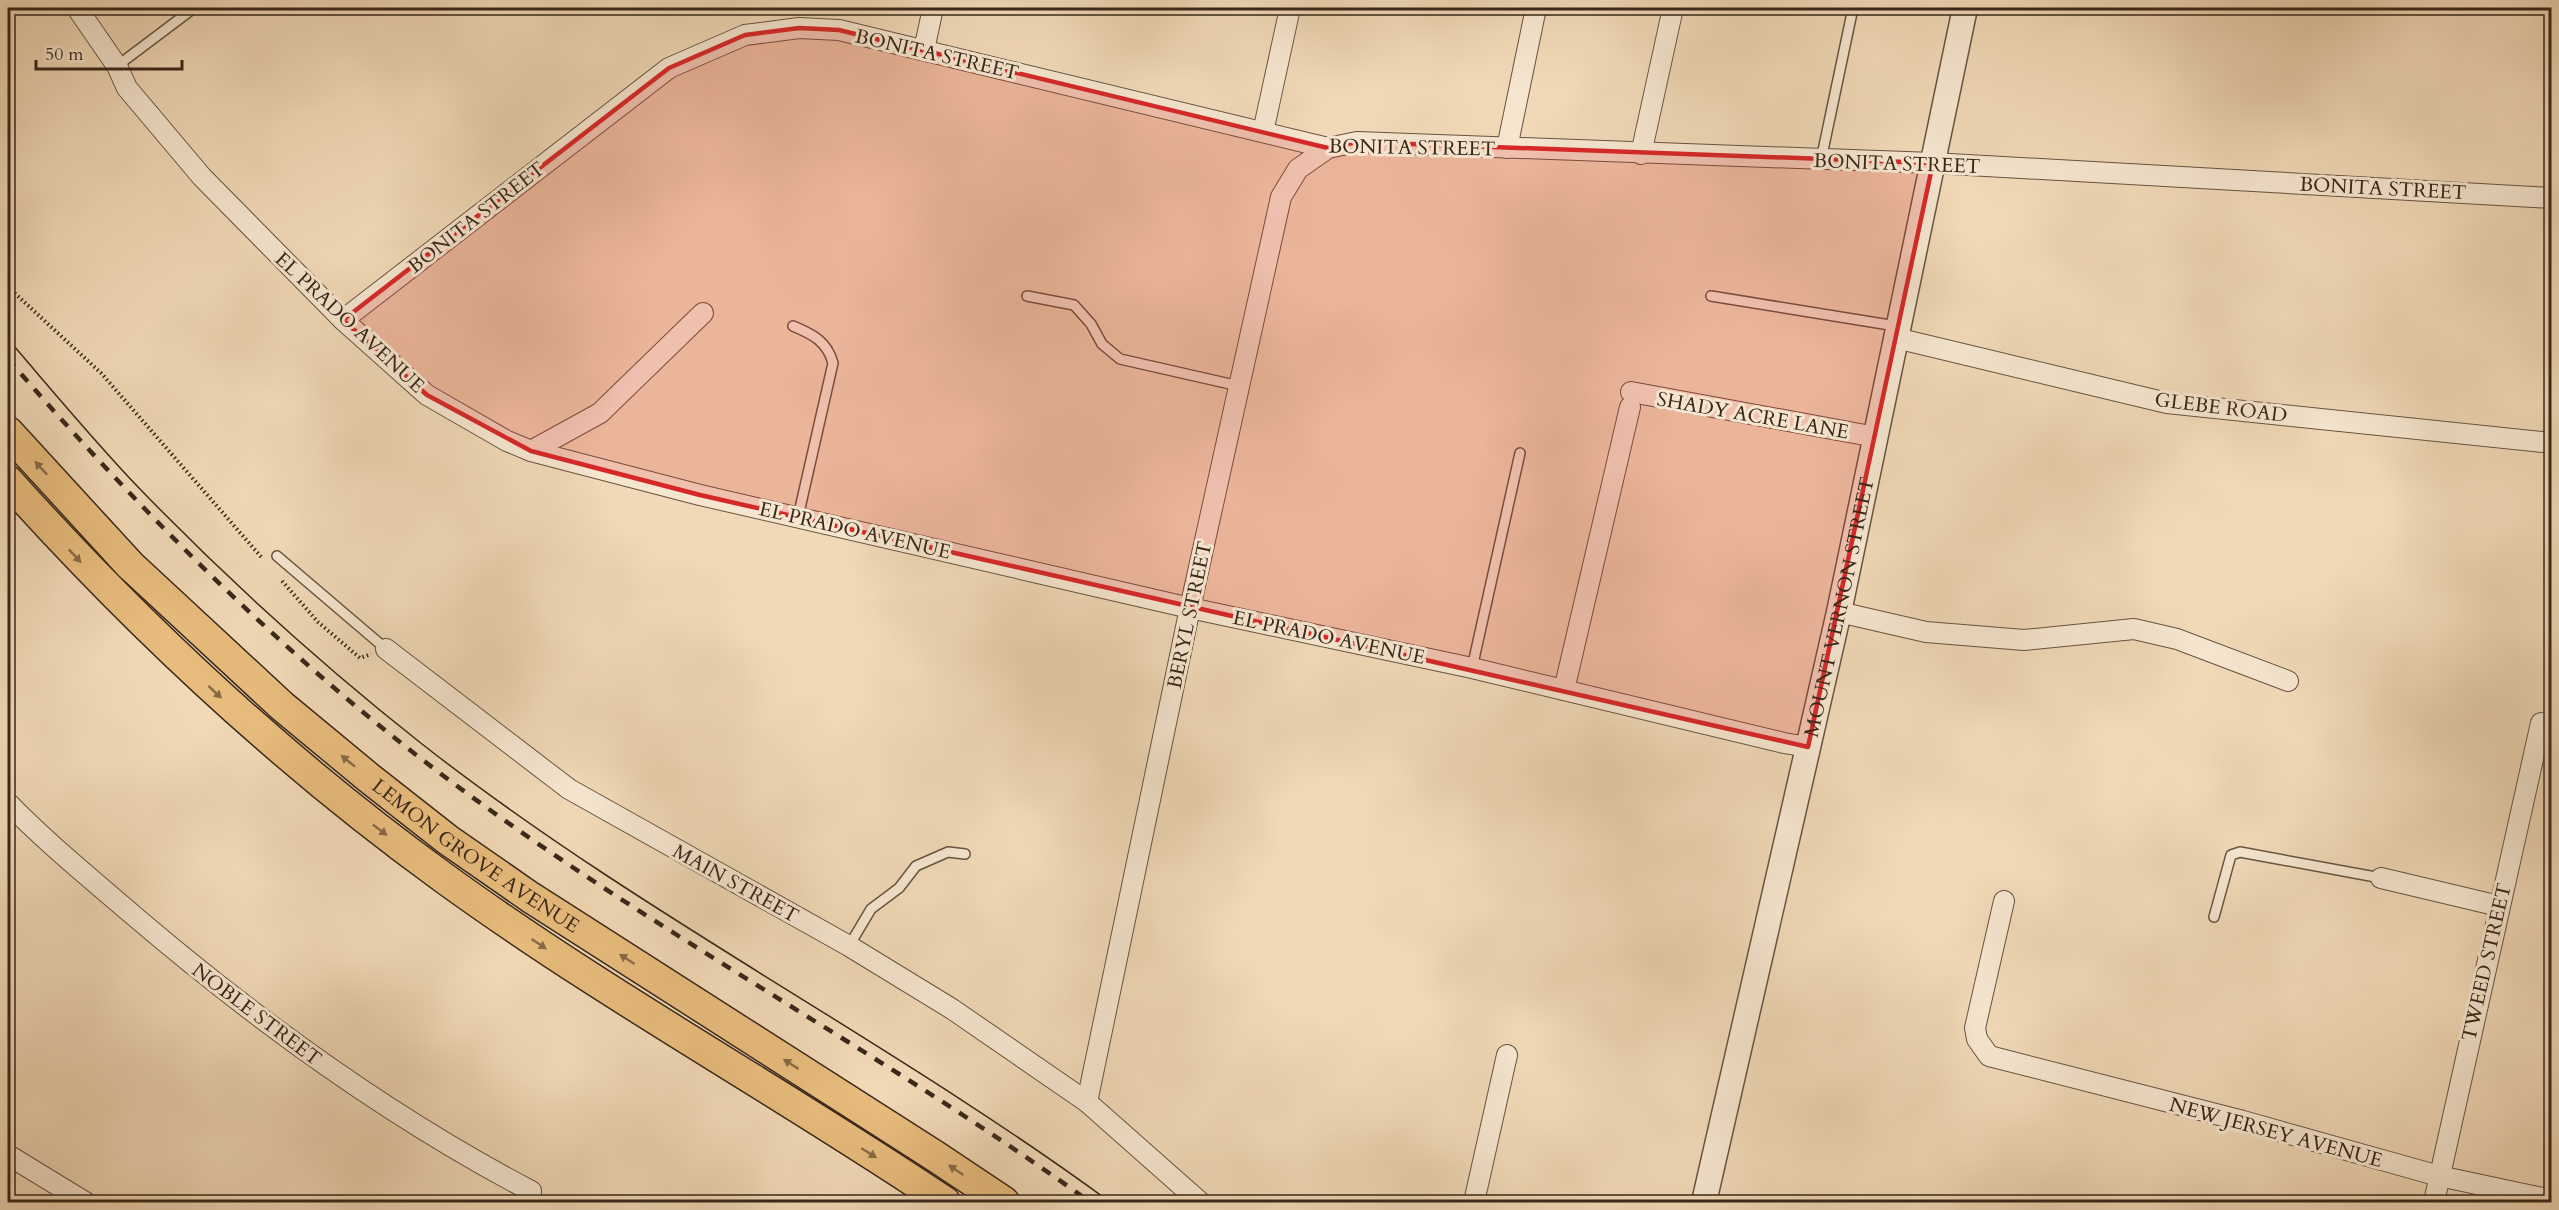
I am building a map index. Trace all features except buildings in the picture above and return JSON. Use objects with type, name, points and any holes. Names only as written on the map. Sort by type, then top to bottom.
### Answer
[{"type":"main road","name":"LEMON GROVE AVENUE","points":[[8,432],[130,565],[215,646],[282,706],[395,799],[530,897],[836,1092],[1004,1203]]},
{"type":"main road","name":"LEMON GROVE AVENUE","points":[[8,482],[49,528],[176,656],[250,724],[363,817],[444,879],[543,947],[945,1203]]},
{"type":"main road","points":[[49,528],[74,505]]},
{"type":"main road","points":[[820,1122],[836,1092]]},
{"type":"street","name":"EL PRADO AVENUE","points":[[77,8],[117,66],[127,88],[202,177],[343,320],[427,395],[507,441],[531,451],[798,517],[1190,608],[1472,668],[1808,747]]},
{"type":"street","points":[[924,50],[933,8]]},
{"type":"street","points":[[1263,132],[1290,8]]},
{"type":"street","points":[[1507,148],[1536,8]]},
{"type":"street","points":[[1641,154],[1673,8]]},
{"type":"street","name":"MOUNT VERNON STREET","points":[[1704,1203],[1839,612],[1965,8]]},
{"type":"street","name":"BONITA STREET","points":[[343,320],[669,68],[746,35],[799,28],[839,30],[1328,147],[1357,142],[1933,163],[2552,198]]},
{"type":"street","name":"BERYL STREET","points":[[1087,1102],[1190,608],[1281,197],[1298,169],[1328,147]]},
{"type":"street","points":[[531,451],[600,413],[703,313]]},
{"type":"street","name":"GLEBE ROAD","points":[[1897,332],[2167,403],[2552,443]]},
{"type":"street","name":"SHADY ACRE LANE","points":[[1564,690],[1630,400],[1876,437]]},
{"type":"street","points":[[1839,612],[1926,632],[2024,640],[2134,629],[2177,639],[2288,681]]},
{"type":"street","name":"MAIN STREET","points":[[386,649],[568,789],[849,946],[952,1009],[1087,1102],[1200,1203]]},
{"type":"street","name":"TWEED STREET","points":[[2434,1203],[2499,906],[2546,724]]},
{"type":"street","name":"NOBLE STREET","points":[[8,803],[41,836],[195,968],[336,1073],[531,1197]]},
{"type":"street","points":[[2381,879],[2499,906]]},
{"type":"street","name":"NEW JERSEY AVENUE","points":[[2004,901],[1975,1028],[1977,1039],[1989,1056],[2243,1121],[2439,1176],[2552,1200]]},
{"type":"street","points":[[1474,1203],[1507,1055]]},
{"type":"street","points":[[8,1155],[85,1203]]},
{"type":"lane","points":[[117,66],[194,8]]},
{"type":"lane","points":[[1821,160],[1853,8]]},
{"type":"lane","points":[[1027,296],[1074,305],[1090,324],[1102,344],[1120,358],[1239,386]]},
{"type":"lane","points":[[1712,296],[1897,332]]},
{"type":"lane","points":[[793,326],[814,335],[829,350],[833,363],[798,517]]},
{"type":"lane","points":[[1472,668],[1520,453]]},
{"type":"lane","name":"MAIN STREET","points":[[277,556],[386,649]]},
{"type":"lane","points":[[849,946],[871,909],[899,888],[916,866],[948,852],[965,854]]},
{"type":"lane","points":[[2214,917],[2231,855],[2240,852],[2381,879]]},
{"type":"path","points":[[8,287],[101,373],[270,567]]},
{"type":"path","points":[[277,575],[318,622],[360,658],[386,649]]},
{"type":"highlighted area","points":[[799,28],[839,30],[1328,148],[1357,142],[1933,163],[1808,747],[700,495],[531,451],[427,395],[343,320],[669,68],[745,35]]},
{"type":"tram line","points":[[8,339],[122,470],[172,522],[312,652],[422,744],[505,806],[590,864],[1026,1142],[1110,1202]]},
{"type":"railway","points":[[8,359],[103,465],[202,566],[306,663],[415,754],[580,872],[922,1089],[1007,1144],[1090,1202]]}]
